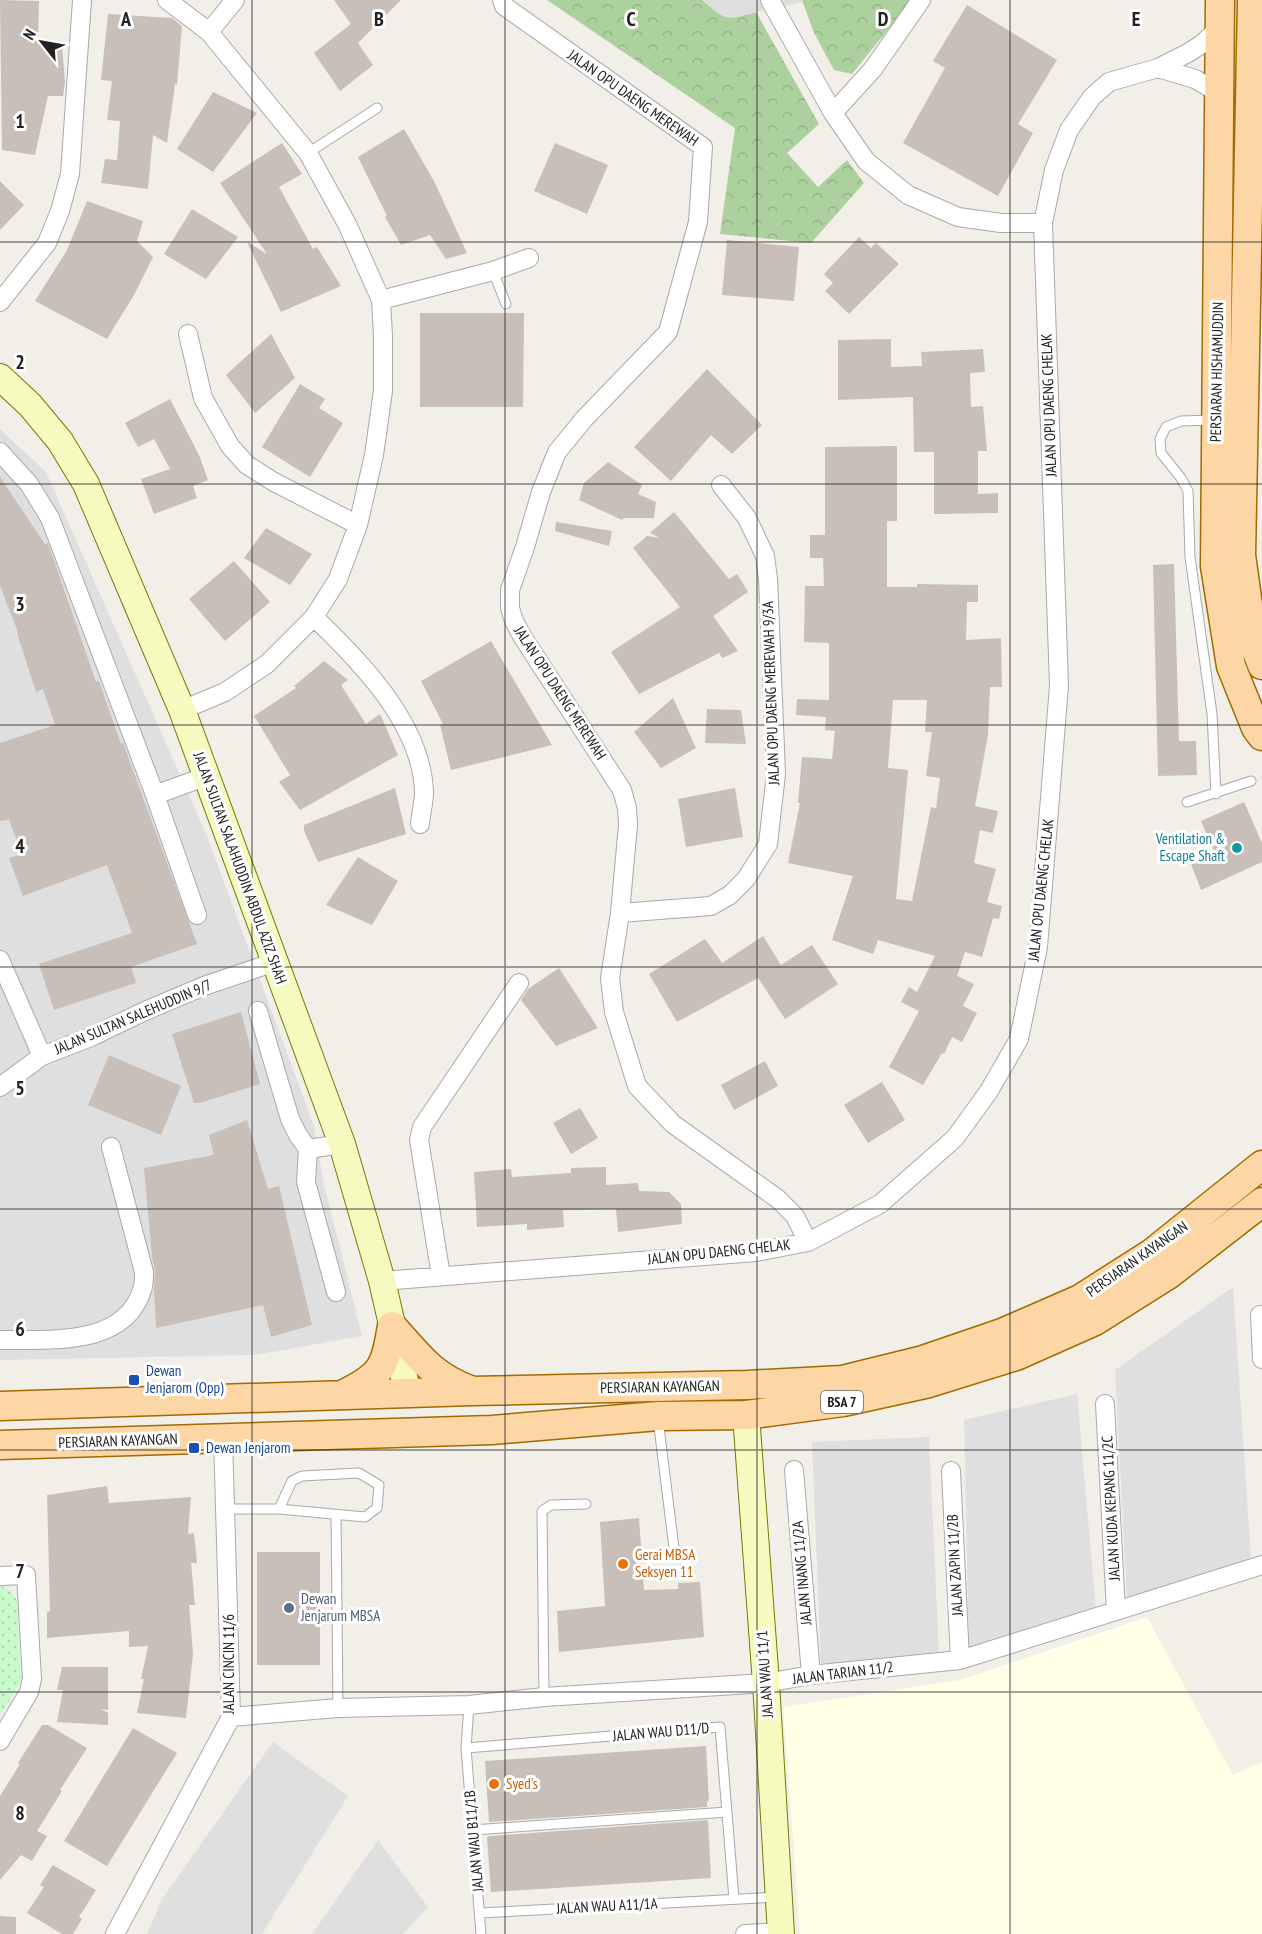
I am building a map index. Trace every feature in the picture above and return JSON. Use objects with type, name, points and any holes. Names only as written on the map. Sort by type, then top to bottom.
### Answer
[{"type":"main road","name":"PERSIARAN HISHAMUDDIN","points":[[1220,0],[1215,566],[1231,666],[1256,728],[1262,736]]},
{"type":"main road","name":"PERSIARAN HISHAMUDDIN","points":[[1252,0],[1240,555],[1253,641],[1262,665]]},
{"type":"main road","name":"PERSIARAN KAYANGAN","points":[[0,1406],[747,1385],[842,1380],[923,1360],[1002,1333],[1080,1299],[1152,1253],[1262,1165]]},
{"type":"main road","name":"PERSIARAN KAYANGAN","points":[[0,1445],[492,1430],[658,1416],[746,1415],[843,1402],[929,1383],[1016,1356],[1095,1321],[1168,1275],[1262,1202]]},
{"type":"main road","points":[[392,1326],[430,1369],[453,1384],[472,1391]]},
{"type":"main road","points":[[339,1396],[364,1384],[378,1373],[387,1357],[392,1326]]},
{"type":"main road","points":[[408,1394],[420,1411],[430,1416],[492,1430]]},
{"type":"street","points":[[2,295],[46,243],[60,211],[70,174],[82,0]]},
{"type":"street","points":[[167,0],[208,32],[308,153],[347,224],[381,300],[382,391],[374,455],[358,525],[338,579],[314,617],[267,664],[218,695],[182,710]]},
{"type":"street","points":[[208,32],[236,0]]},
{"type":"street","name":"JALAN OPU DAENG MEREWAH","points":[[502,0],[504,6],[703,147],[698,222],[668,332],[584,419],[557,452],[541,492],[510,590],[510,608],[522,636],[622,790],[627,808],[628,825],[620,913],[610,978],[614,1012],[638,1086],[673,1124],[778,1199],[795,1215],[808,1242]]},
{"type":"street","points":[[770,0],[833,113],[866,161],[908,195],[958,216],[1001,223],[1043,223]]},
{"type":"street","points":[[833,113],[873,69],[921,0]]},
{"type":"street","name":"JALAN OPU DAENG CHELAK","points":[[382,1281],[756,1252],[808,1242],[880,1204],[955,1138],[989,1091],[1019,1039],[1038,947],[1059,686],[1043,223],[1054,170],[1069,130],[1092,97],[1109,82],[1158,68],[1202,44],[1219,28]]},
{"type":"street","points":[[1158,68],[1187,76],[1219,93]]},
{"type":"street","points":[[381,300],[493,271],[529,258]]},
{"type":"street","points":[[188,334],[203,398],[230,446],[248,465],[265,476],[358,525]]},
{"type":"street","name":"JALAN SULTAN SALAHUDDIN ABDUL AZIZ SHAH","points":[[0,377],[30,405],[60,441],[86,484],[182,710],[342,1144],[382,1281],[408,1394]]},
{"type":"street","points":[[0,452],[29,484],[50,518],[155,795],[197,915]]},
{"type":"street","name":"JALAN OPU DAENG MEREWAH 9/3A","points":[[620,913],[711,906],[730,895],[746,879],[768,844],[776,774],[768,579],[765,556],[747,518],[721,485]]},
{"type":"street","points":[[314,617],[350,651],[384,691],[405,729],[419,760],[424,792],[420,824]]},
{"type":"street","points":[[155,795],[207,776]]},
{"type":"street","points":[[0,960],[42,1056]]},
{"type":"street","name":"JALAN SULTAN SALEHUDDIN 9/7","points":[[0,1087],[17,1072],[42,1056],[92,1037],[204,986],[275,962]]},
{"type":"street","points":[[441,1276],[419,1140],[422,1126],[519,983]]},
{"type":"street","points":[[258,1011],[290,1119],[298,1136],[308,1149],[306,1182],[336,1292]]},
{"type":"street","points":[[308,1149],[342,1144]]},
{"type":"street","points":[[0,1340],[79,1338],[104,1330],[124,1318],[134,1306],[143,1290],[144,1272],[111,1147]]},
{"type":"street","points":[[1260,1315],[1262,1359]]},
{"type":"street","name":"JALAN KUDA KEPANG 11/2C","points":[[1105,1404],[1116,1611]]},
{"type":"street","name":"JALAN WAU 11/1","points":[[746,1415],[766,1683],[781,1933]]},
{"type":"street","name":"JALAN CINCIN 11/6","points":[[115,1934],[231,1717],[223,1437]]},
{"type":"street","name":"JALAN INANG 11/2A","points":[[794,1470],[811,1675]]},
{"type":"street","name":"JALAN ZAPIN 11/2B","points":[[951,1471],[960,1660]]},
{"type":"street","name":"JALAN TARIAN 11/2","points":[[231,1717],[338,1708],[469,1705],[544,1697],[766,1683],[811,1675],[960,1660],[1262,1565]]},
{"type":"street","points":[[0,1576],[26,1575],[32,1678],[29,1692],[0,1741]]},
{"type":"street","points":[[745,1934],[781,1933]]},
{"type":"lane","points":[[308,153],[377,108]]},
{"type":"lane","points":[[493,271],[506,304]]},
{"type":"lane","points":[[1216,420],[1181,421],[1166,428],[1160,439],[1161,453],[1181,478],[1188,491],[1190,557],[1212,714],[1216,794]]},
{"type":"lane","points":[[1187,802],[1251,781]]},
{"type":"lane","points":[[658,1416],[674,1548]]},
{"type":"lane","points":[[226,1509],[279,1509],[365,1517],[377,1508],[379,1485],[359,1473],[302,1476],[292,1481],[279,1509]]},
{"type":"lane","points":[[544,1697],[542,1511],[551,1505],[586,1504]]},
{"type":"lane","points":[[336,1515],[338,1708]]},
{"type":"lane","name":"JALAN WAU B11/1B","points":[[469,1705],[466,1748],[481,1934]]},
{"type":"lane","name":"JALAN WAU D11/D","points":[[466,1748],[720,1727],[734,1899]]},
{"type":"lane","points":[[473,1830],[727,1812]]},
{"type":"lane","name":"JALAN WAU A11/1A","points":[[480,1913],[778,1897]]},
{"type":"shaded area","points":[[702,0],[802,0],[802,2],[731,19],[720,15]]},
{"type":"shaded area","points":[[0,429],[46,472],[207,836],[314,1126],[323,1180],[362,1336],[255,1355],[0,1360]]},
{"type":"shaded area","points":[[1233,1287],[1251,1558],[1127,1601],[1115,1370]]},
{"type":"shaded area","points":[[1077,1394],[1096,1610],[969,1650],[964,1420]]},
{"type":"shaded area","points":[[929,1437],[939,1656],[821,1666],[812,1442]]},
{"type":"shaded area","points":[[1147,1617],[1233,1775],[1262,1762],[1262,1934],[800,1934],[783,1707],[960,1680]]},
{"type":"shaded area","points":[[273,1742],[348,1796],[262,1934],[147,1934],[162,1899]]},
{"type":"shaded area","points":[[378,1840],[428,1907],[403,1934],[312,1934]]},
{"type":"green space","points":[[547,0],[702,0],[727,17],[738,17],[756,12],[819,124],[787,153],[818,187],[847,160],[864,183],[811,243],[720,234],[735,128]]},
{"type":"green space","points":[[802,0],[912,0],[852,74],[834,70],[814,33]]},
{"type":"green space","points":[[0,1585],[11,1591],[17,1601],[21,1681],[0,1716]]},
{"type":"building","points":[[0,0],[39,1],[38,44],[62,44],[65,83],[63,96],[48,96],[35,155],[2,150]]},
{"type":"building","points":[[334,0],[401,0],[358,43],[373,65],[340,91],[314,53],[351,24]]},
{"type":"building","points":[[967,5],[1057,60],[1018,124],[1033,133],[998,196],[903,143],[945,68],[933,61]]},
{"type":"building","points":[[108,14],[172,18],[182,26],[177,85],[175,84],[167,143],[153,135],[148,189],[101,183],[105,159],[117,160],[120,121],[107,120],[112,81],[101,80]]},
{"type":"building","points":[[213,92],[257,113],[213,172],[177,149]]},
{"type":"building","points":[[404,129],[435,183],[467,253],[446,259],[430,235],[401,245],[385,217],[387,216],[358,157]]},
{"type":"building","points":[[282,143],[302,174],[279,187],[313,249],[317,247],[341,286],[281,312],[247,242],[267,254],[220,183]]},
{"type":"building","points":[[555,143],[608,165],[587,214],[534,191]]},
{"type":"building","points":[[0,181],[24,205],[0,230]]},
{"type":"building","points":[[87,201],[143,221],[137,241],[153,257],[134,295],[107,339],[35,301],[67,250]]},
{"type":"building","points":[[192,209],[238,237],[206,279],[164,254]]},
{"type":"building","points":[[859,237],[871,248],[876,243],[899,264],[849,314],[825,291],[833,283],[824,274]]},
{"type":"building","points":[[727,240],[799,247],[794,301],[722,295]]},
{"type":"building","points":[[420,313],[524,313],[523,407],[420,407]]},
{"type":"building","points":[[271,334],[295,378],[255,413],[226,375]]},
{"type":"building","points":[[891,339],[891,367],[922,366],[921,352],[983,349],[985,372],[970,373],[971,407],[983,406],[987,451],[978,451],[978,494],[998,493],[998,513],[934,514],[934,452],[914,452],[913,397],[838,400],[838,340]]},
{"type":"building","points":[[707,369],[762,425],[732,454],[711,435],[671,481],[634,447]]},
{"type":"building","points":[[300,384],[325,399],[319,408],[343,423],[310,477],[262,447]]},
{"type":"building","points":[[170,399],[199,455],[208,480],[193,486],[197,498],[154,514],[141,479],[170,469],[154,439],[138,447],[125,423]]},
{"type":"building","points":[[897,446],[897,521],[887,521],[887,587],[917,587],[917,584],[978,585],[978,602],[967,602],[966,640],[1001,638],[1002,687],[990,687],[988,735],[975,806],[998,811],[993,833],[980,830],[974,863],[996,869],[987,902],[1002,906],[999,919],[993,918],[982,957],[965,952],[957,976],[974,984],[963,1006],[977,1013],[962,1042],[952,1037],[944,1054],[942,1053],[923,1085],[889,1067],[919,1011],[901,1002],[909,987],[917,992],[935,956],[878,940],[873,954],[832,940],[853,876],[788,863],[800,803],[798,803],[802,757],[832,759],[835,731],[825,730],[826,717],[796,715],[797,699],[829,700],[829,643],[804,642],[805,586],[824,586],[823,558],[810,558],[810,535],[825,535],[825,447]],"holes":[[[893,700],[927,700],[925,732],[932,732],[926,776],[940,778],[936,808],[931,807],[912,901],[896,899],[908,770],[888,768]]]},
{"type":"building","points":[[608,462],[642,485],[638,494],[656,502],[654,518],[624,518],[622,520],[579,500],[584,483]]},
{"type":"building","points":[[0,477],[45,544],[48,543],[96,682],[99,681],[121,744],[123,743],[197,944],[131,967],[136,983],[54,1010],[39,964],[132,933],[107,865],[23,896],[9,858],[22,854],[9,820],[0,821],[0,743],[55,725],[43,689],[36,692],[18,632],[0,586]]},
{"type":"building","points":[[674,512],[729,579],[737,574],[748,592],[713,616],[738,651],[722,658],[719,653],[639,694],[611,652],[680,607],[633,548],[647,536],[660,538],[650,533]]},
{"type":"building","points":[[556,522],[612,531],[609,546],[555,531]]},
{"type":"building","points":[[266,528],[312,554],[290,585],[244,558]]},
{"type":"building","points":[[234,561],[270,602],[225,641],[189,599]]},
{"type":"building","points":[[1174,564],[1179,741],[1196,741],[1197,775],[1158,776],[1153,565]]},
{"type":"building","points":[[491,641],[552,745],[451,770],[440,725],[443,724],[421,681]]},
{"type":"building","points":[[324,661],[348,680],[341,685],[366,724],[380,714],[398,755],[300,810],[279,782],[290,775],[254,716],[296,688],[294,686]]},
{"type":"building","points":[[673,698],[696,748],[661,768],[634,732]]},
{"type":"building","points":[[707,709],[741,710],[746,744],[705,743]]},
{"type":"building","points":[[395,788],[406,834],[318,862],[304,831],[304,825]]},
{"type":"building","points":[[735,788],[743,837],[686,847],[678,799]]},
{"type":"building","name":"Ventilation & Escape Shaft","points":[[1244,802],[1262,843],[1262,862],[1201,890],[1191,864],[1215,853],[1201,821]]},
{"type":"building","points":[[358,857],[398,881],[372,925],[326,905]]},
{"type":"building","points":[[763,936],[781,965],[812,945],[838,984],[785,1019],[758,978],[677,1022],[649,974],[705,939],[722,963]]},
{"type":"building","points":[[559,968],[598,1028],[556,1046],[521,1000],[528,989]]},
{"type":"building","points":[[241,1012],[260,1084],[194,1103],[172,1034]]},
{"type":"building","points":[[109,1055],[181,1086],[161,1135],[88,1105]]},
{"type":"building","points":[[765,1061],[778,1086],[734,1110],[721,1085]]},
{"type":"building","points":[[882,1082],[905,1120],[868,1143],[844,1105]]},
{"type":"building","points":[[580,1108],[598,1138],[571,1154],[553,1123]]},
{"type":"building","points":[[247,1120],[268,1189],[279,1186],[312,1325],[271,1337],[263,1305],[156,1328],[155,1272],[144,1168],[214,1155],[209,1135]]},
{"type":"building","points":[[606,1167],[606,1185],[638,1183],[639,1191],[669,1192],[681,1204],[682,1224],[618,1232],[616,1209],[563,1210],[564,1227],[527,1230],[527,1224],[477,1227],[474,1172],[511,1169],[512,1177],[571,1173],[571,1168]]},
{"type":"building","points":[[107,1486],[109,1503],[191,1497],[188,1534],[194,1533],[197,1563],[191,1563],[195,1605],[189,1605],[193,1654],[186,1718],[137,1713],[148,1646],[129,1647],[129,1631],[47,1638],[47,1612],[50,1611],[47,1495]]},
{"type":"building","name":"Gerai MBSA Seksyen 11","points":[[639,1518],[644,1590],[678,1589],[678,1583],[700,1582],[704,1637],[559,1652],[557,1611],[605,1606],[600,1522]]},
{"type":"building","name":"Dewan Jenjarum MBSA","points":[[257,1552],[320,1552],[320,1665],[257,1665]]},
{"type":"building","points":[[62,1667],[108,1667],[108,1710],[101,1709],[108,1713],[108,1725],[57,1722],[63,1690],[57,1690]]},
{"type":"building","points":[[42,1725],[48,1725],[87,1748],[37,1831],[47,1836],[32,1861],[21,1855],[0,1880],[0,1796]]},
{"type":"building","points":[[133,1728],[177,1753],[107,1866],[64,1841]]},
{"type":"building","points":[[706,1746],[709,1801],[707,1801],[707,1807],[489,1822],[485,1761]]},
{"type":"building","points":[[708,1820],[711,1878],[491,1892],[487,1837],[490,1836]]},
{"type":"building","points":[[53,1865],[96,1890],[79,1917],[82,1919],[73,1934],[62,1934],[27,1913],[44,1887],[40,1885]]},
{"type":"building","points":[[0,1916],[16,1917],[16,1934],[0,1934]]},
{"type":"place","name":"Ventilation & Escape Shaft","points":[[1237,848]]},
{"type":"place","name":"Dewan Jenjarom (Opp)","points":[[134,1380]]},
{"type":"place","name":"Dewan Jenjarom","points":[[194,1448]]},
{"type":"place","name":"Gerai MBSA Seksyen 11","points":[[623,1564]]},
{"type":"place","name":"Dewan Jenjarum MBSA","points":[[289,1608]]},
{"type":"place","name":"Syed's","points":[[494,1784]]}]
